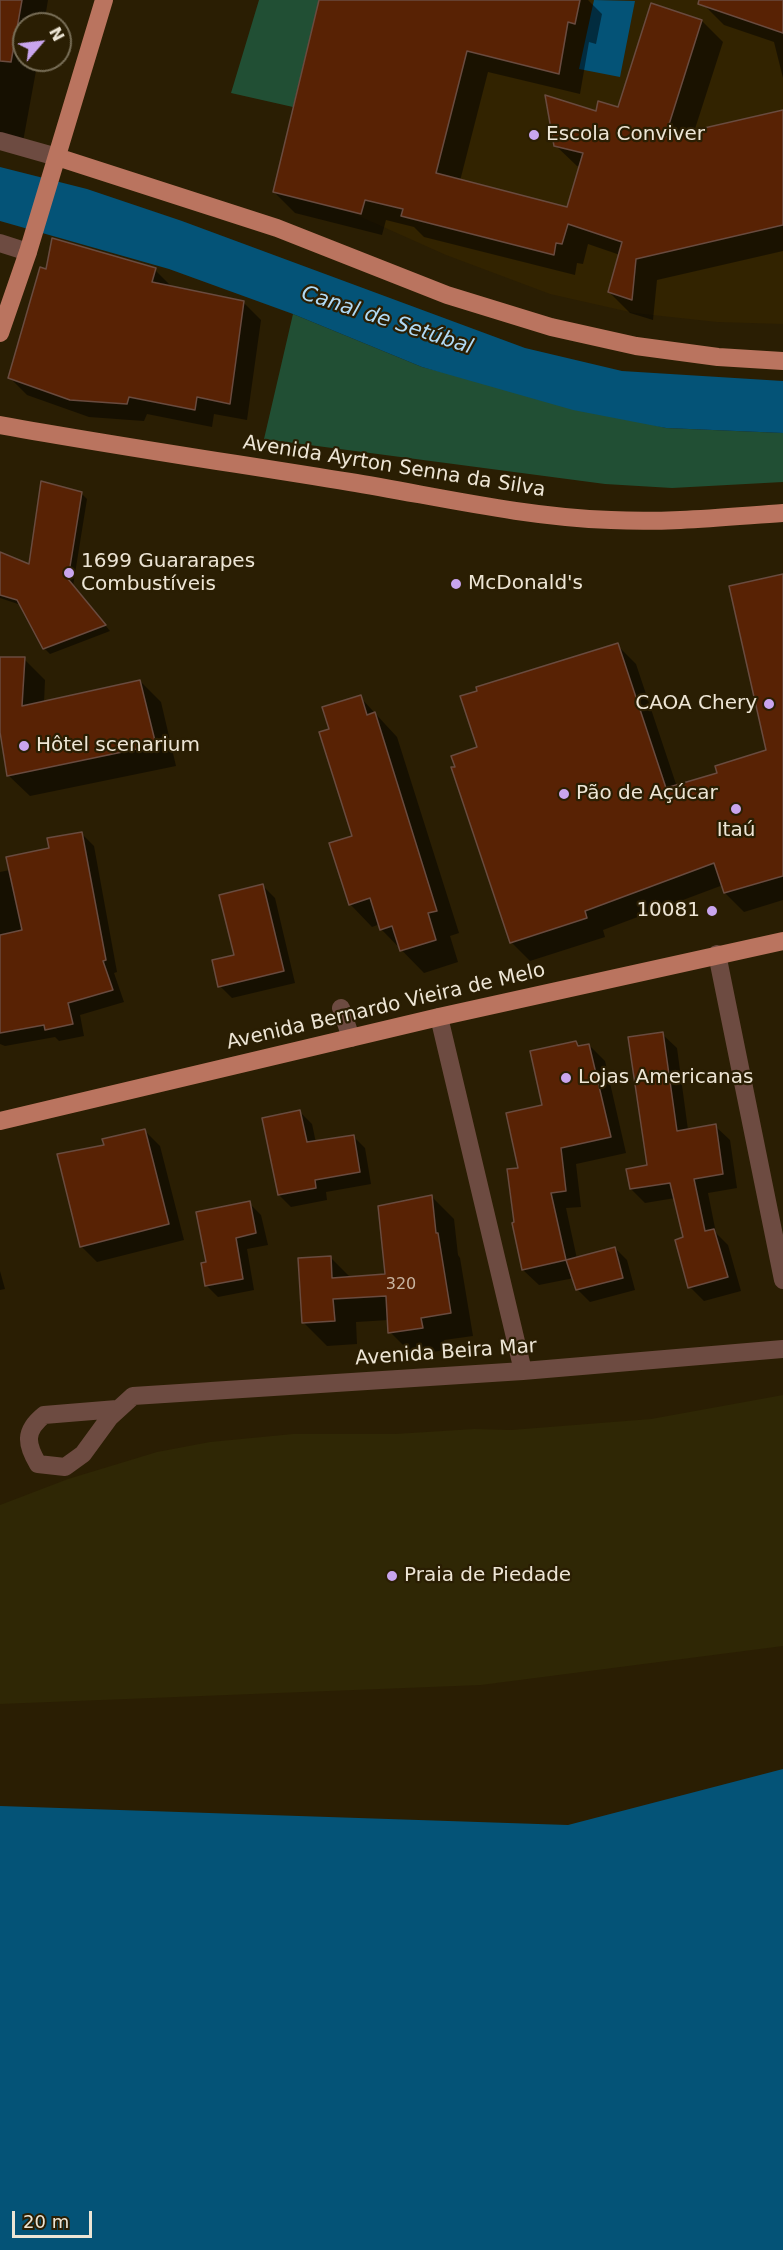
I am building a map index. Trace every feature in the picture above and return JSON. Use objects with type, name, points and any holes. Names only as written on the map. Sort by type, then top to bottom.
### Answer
[{"type":"main road","points":[[0,333],[28,252],[104,0]]},
{"type":"main road","points":[[56,161],[277,228],[447,295],[551,327],[636,346],[718,357],[783,361]]},
{"type":"main road","name":"Avenida Ayrton Senna da Silva","points":[[0,425],[510,510],[607,520],[662,522],[783,513]]},
{"type":"main road","name":"Avenida Bernardo Vieira de Melo","points":[[0,1120],[439,1017],[783,941]]},
{"type":"street","points":[[0,141],[56,161]]},
{"type":"street","points":[[0,243],[28,252]]},
{"type":"street","points":[[717,954],[783,1280]]},
{"type":"street","points":[[341,1008],[351,1038]]},
{"type":"street","points":[[439,1017],[523,1371]]},
{"type":"street","name":"Avenida Beira Mar","points":[[117,1410],[44,1415],[36,1421],[28,1437],[29,1449],[38,1464],[64,1467],[83,1454],[117,1410],[133,1396],[523,1371],[783,1349]]},
{"type":"shaded area","name":"Escola Conviver","points":[[319,0],[783,0],[783,324],[717,322],[634,313],[550,294],[446,255],[276,179]]},
{"type":"green space","points":[[259,0],[319,0],[293,107],[231,93]]},
{"type":"green space","points":[[293,314],[422,367],[666,428],[783,433],[783,482],[672,488],[605,484],[264,439]]},
{"type":"sand","name":"Praia de Piedade","points":[[783,1395],[783,1646],[481,1685],[0,1704],[0,1505],[68,1479],[157,1452],[210,1442],[293,1434],[395,1434],[474,1429],[511,1430],[651,1419]]},
{"type":"water","points":[[594,0],[635,1],[620,77],[579,69]]},
{"type":"water","name":"Canal de Setúbal","points":[[0,167],[87,189],[182,221],[525,348],[622,371],[783,381],[783,433],[666,428],[573,410],[422,367],[293,314],[169,269],[0,221]]},
{"type":"water","points":[[783,1769],[783,2250],[0,2250],[0,1806],[568,1825]]},
{"type":"building","points":[[0,0],[22,0],[20,12],[12,12],[11,62],[0,61]]},
{"type":"building","points":[[319,0],[580,0],[575,24],[568,22],[559,74],[467,51],[436,173],[567,207],[583,153],[554,146],[545,95],[596,111],[598,101],[618,107],[651,3],[702,20],[665,137],[783,110],[783,225],[636,259],[632,300],[608,292],[622,242],[568,224],[562,244],[556,243],[554,255],[401,216],[403,209],[365,200],[361,214],[273,192]]},
{"type":"building","points":[[699,0],[783,0],[783,33],[698,4]]},
{"type":"building","points":[[52,238],[156,268],[152,282],[244,301],[230,404],[197,397],[195,410],[129,397],[127,404],[70,400],[8,378],[40,267],[46,269]]},
{"type":"building","points":[[41,481],[82,492],[68,579],[106,625],[43,649],[17,600],[0,595],[0,552],[29,564]]},
{"type":"building","name":"Pão de Açúcar","points":[[783,574],[783,876],[724,893],[714,863],[585,911],[587,918],[510,943],[451,767],[455,767],[451,756],[477,747],[460,696],[477,691],[476,687],[618,643],[666,788],[717,773],[715,766],[766,750],[729,586]]},
{"type":"building","points":[[0,657],[25,657],[22,706],[140,680],[156,745],[7,776],[0,732]]},
{"type":"building","points":[[361,695],[367,715],[375,712],[437,911],[428,913],[436,940],[400,951],[392,926],[380,930],[370,898],[349,905],[329,843],[352,836],[319,732],[329,729],[322,707]]},
{"type":"building","points":[[82,832],[106,960],[103,961],[113,990],[68,1003],[73,1024],[45,1030],[44,1025],[0,1033],[0,935],[22,930],[6,857],[49,848],[47,838]]},
{"type":"building","points":[[263,884],[284,971],[218,987],[212,960],[234,955],[219,895]]},
{"type":"building","points":[[663,1032],[677,1131],[716,1124],[723,1174],[694,1179],[705,1231],[714,1229],[728,1277],[688,1288],[675,1240],[683,1237],[670,1183],[630,1189],[626,1169],[647,1165],[628,1037]]},
{"type":"building","points":[[576,1041],[578,1046],[589,1044],[611,1137],[561,1148],[566,1191],[551,1193],[566,1260],[522,1270],[512,1223],[514,1222],[507,1169],[518,1168],[506,1113],[542,1105],[530,1051]]},
{"type":"building","points":[[300,1110],[307,1142],[354,1135],[360,1172],[315,1180],[316,1188],[278,1195],[262,1118]]},
{"type":"building","points":[[145,1129],[169,1224],[80,1247],[57,1154],[104,1145],[102,1139]]},
{"type":"building","points":[[432,1195],[436,1233],[438,1233],[451,1313],[421,1318],[423,1328],[388,1333],[386,1296],[333,1299],[335,1321],[302,1323],[298,1258],[331,1256],[332,1278],[385,1274],[378,1206]]},
{"type":"building","points":[[250,1201],[256,1233],[236,1238],[243,1279],[205,1286],[201,1263],[206,1262],[196,1212]]},
{"type":"building","points":[[615,1247],[623,1278],[576,1290],[566,1260]]},
{"type":"place","name":"Escola Conviver","points":[[534,135]]},
{"type":"place","name":"1699 Guararapes Combustíveis","points":[[69,573]]},
{"type":"place","name":"McDonald's","points":[[456,584]]},
{"type":"place","name":"CAOA Chery","points":[[769,704]]},
{"type":"place","name":"Hôtel scenarium","points":[[24,746]]},
{"type":"place","name":"Pão de Açúcar","points":[[564,794]]},
{"type":"place","name":"Itaú","points":[[736,809]]},
{"type":"place","name":"10081","points":[[712,911]]},
{"type":"place","name":"Lojas Americanas","points":[[566,1078]]},
{"type":"place","name":"Praia de Piedade","points":[[392,1576]]}]
